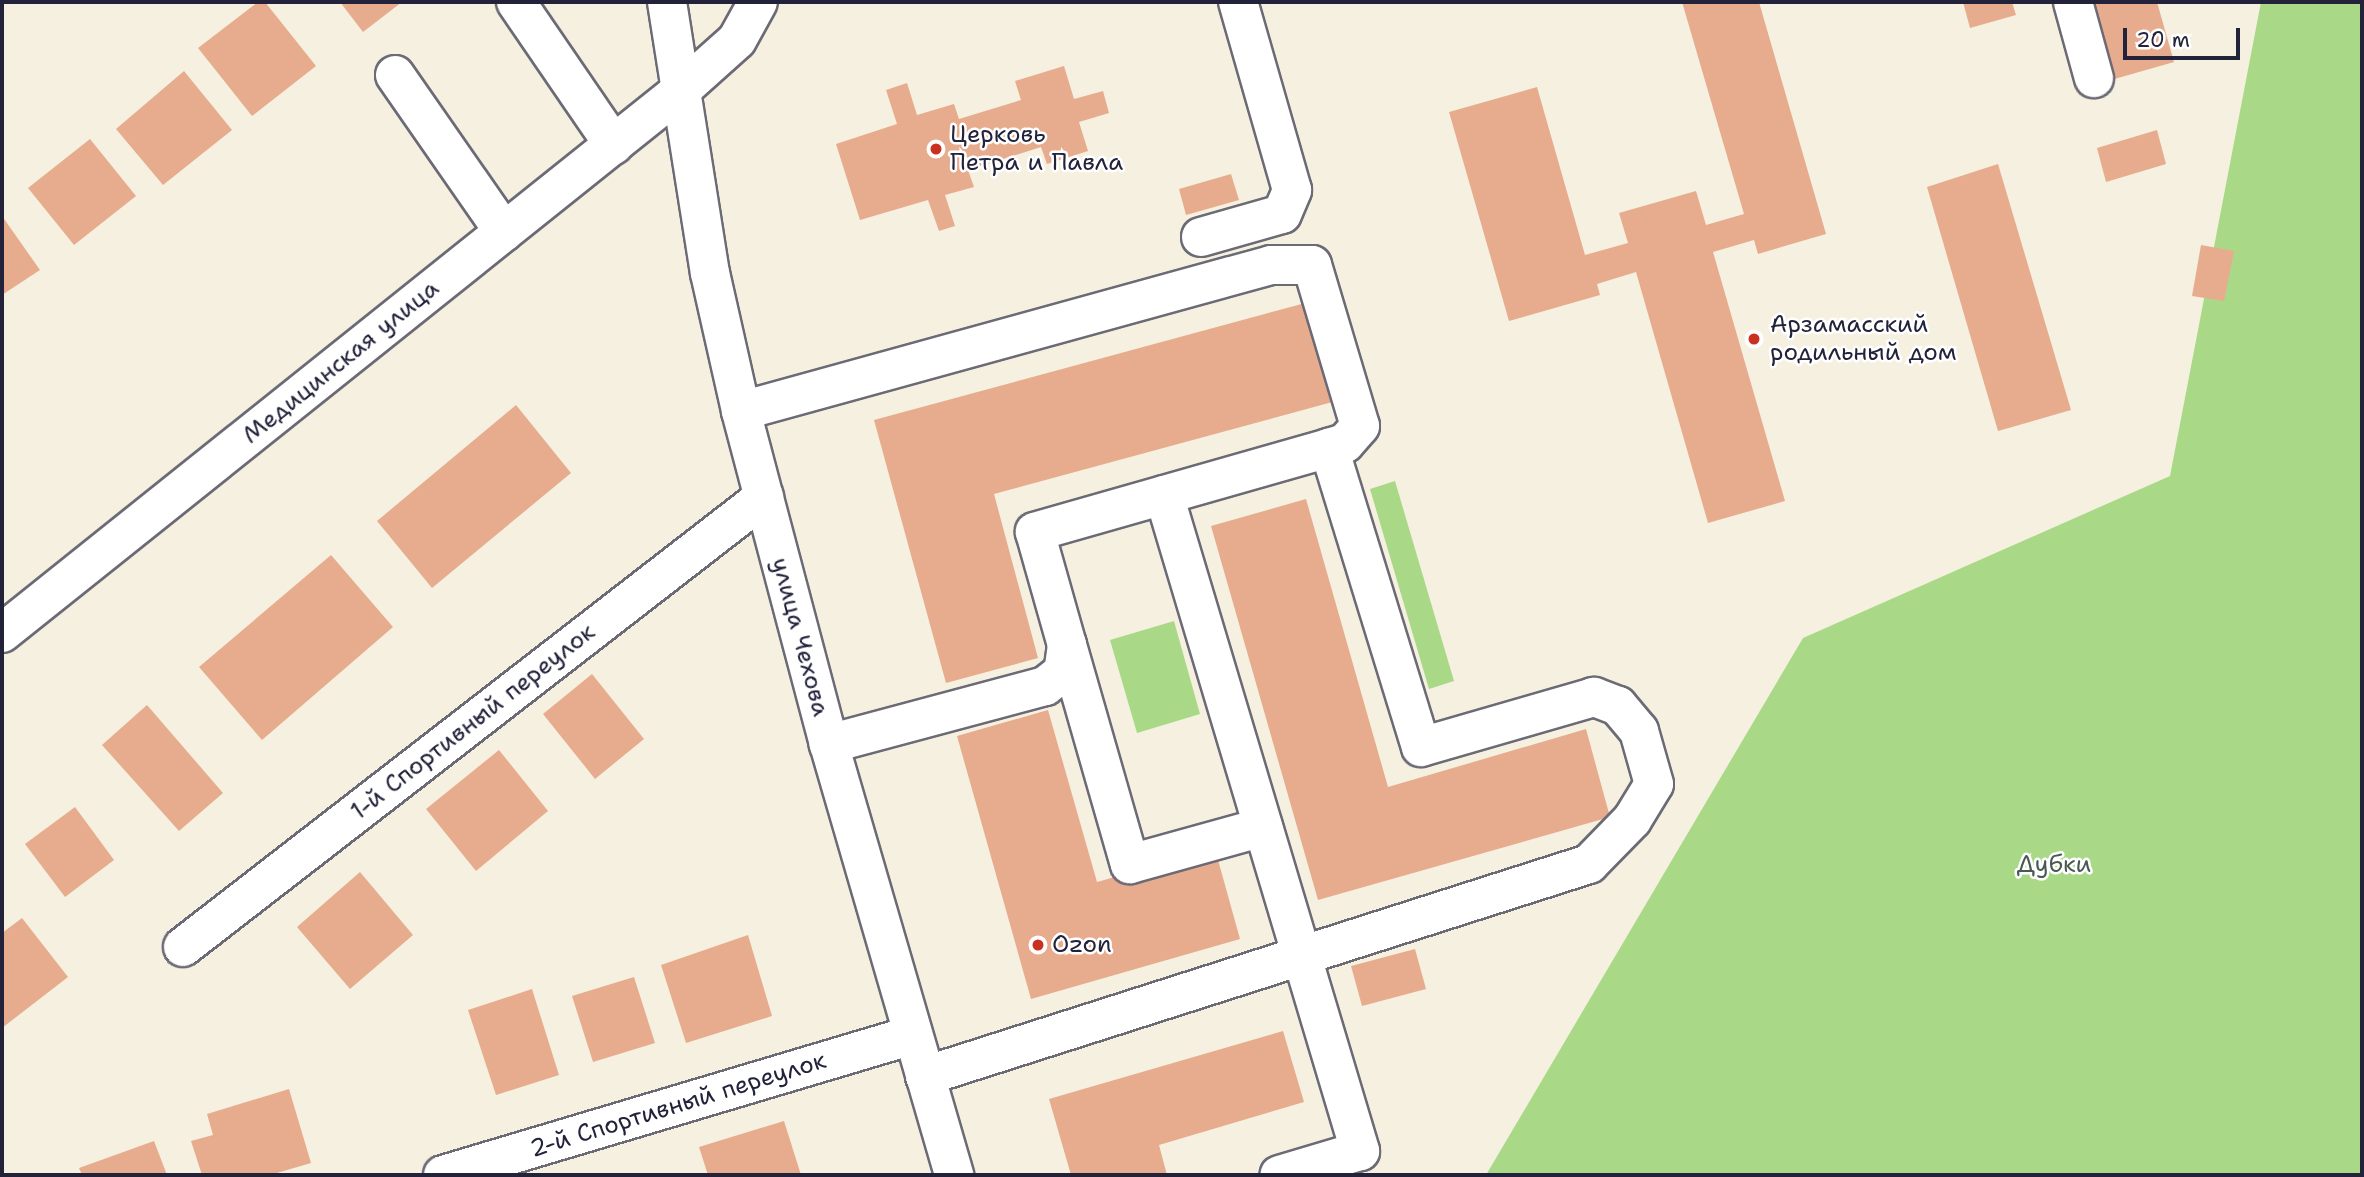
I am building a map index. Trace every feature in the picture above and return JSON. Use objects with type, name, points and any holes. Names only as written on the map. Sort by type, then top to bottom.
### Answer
[{"type":"street","points":[[516,2],[614,145]]},
{"type":"street","name":"улица Чехова","points":[[667,2],[710,273],[741,411],[829,744],[954,1175]]},
{"type":"street","name":"Медицинская улица","points":[[2,633],[680,91],[737,40],[758,2]]},
{"type":"street","points":[[1201,237],[1282,214],[1292,190],[1238,2]]},
{"type":"street","points":[[2073,2],[2094,78]]},
{"type":"street","points":[[395,75],[504,232]]},
{"type":"street","points":[[741,411],[1272,265],[1312,265],[1360,426],[1345,443],[1035,532],[1130,864],[1263,827]]},
{"type":"street","points":[[925,1076],[1589,864],[1632,820],[1654,785],[1639,730],[1618,706],[1594,697],[1421,747],[1329,448]]},
{"type":"street","points":[[1164,495],[1360,1151],[1279,1175]]},
{"type":"street","name":"1-й Спортивный переулок","points":[[183,947],[764,497]]},
{"type":"street","points":[[829,744],[1045,686],[1062,672],[1067,645]]},
{"type":"street","name":"2-й Спортивный переулок","points":[[443,1175],[912,1035]]},
{"type":"green space","name":"Дубки","points":[[2261,2],[2362,2],[2362,1175],[1486,1175],[1803,638],[2170,476]]},
{"type":"green space","points":[[1395,481],[1454,681],[1429,689],[1370,489]]},
{"type":"green space","points":[[1174,621],[1200,714],[1137,733],[1110,640]]},
{"type":"building","points":[[258,2],[265,2],[316,66],[252,116],[198,48]]},
{"type":"building","points":[[340,2],[402,2],[363,32]]},
{"type":"building","points":[[1682,2],[1759,2],[1826,234],[1758,254],[1754,240],[1713,252],[1785,501],[1708,523],[1636,272],[1597,284],[1600,295],[1509,321],[1449,112],[1537,87],[1585,255],[1628,243],[1619,213],[1696,191],[1706,225],[1744,214]]},
{"type":"building","points":[[1963,2],[2012,2],[2016,15],[1970,28]]},
{"type":"building","points":[[2083,2],[2157,2],[2174,62],[2104,82]]},
{"type":"building","name":"Церковь Петра и Павла","points":[[1064,66],[1074,99],[1103,91],[1109,113],[1079,122],[1088,151],[1047,164],[1041,147],[968,170],[974,187],[945,195],[955,226],[939,231],[928,200],[860,220],[836,144],[897,124],[886,90],[907,83],[917,115],[954,104],[959,119],[1021,100],[1015,81]]},
{"type":"building","points":[[184,71],[232,130],[163,185],[116,129]]},
{"type":"building","points":[[2157,130],[2166,164],[2106,182],[2097,148]]},
{"type":"building","points":[[90,139],[136,196],[74,245],[28,188]]},
{"type":"building","points":[[1998,164],[2071,410],[1998,431],[1927,187]]},
{"type":"building","points":[[1231,174],[1239,200],[1186,215],[1179,189]]},
{"type":"building","points":[[2,216],[40,270],[2,295]]},
{"type":"building","points":[[2201,245],[2234,251],[2224,301],[2192,296]]},
{"type":"building","points":[[1309,302],[1336,401],[994,494],[1038,658],[946,683],[874,420]]},
{"type":"building","points":[[516,405],[571,473],[432,588],[377,521]]},
{"type":"building","points":[[1306,499],[1388,787],[1586,729],[1610,817],[1318,900],[1211,526]]},
{"type":"building","points":[[331,555],[393,627],[262,740],[199,667]]},
{"type":"building","points":[[592,674],[644,739],[595,779],[543,714]]},
{"type":"building","points":[[147,705],[223,793],[179,831],[102,745]]},
{"type":"building","points":[[1048,710],[1097,882],[1215,849],[1240,939],[1031,999],[957,736]]},
{"type":"building","points":[[499,750],[548,811],[476,871],[426,809]]},
{"type":"building","points":[[75,807],[114,860],[65,897],[25,844]]},
{"type":"building","points":[[360,872],[413,935],[350,989],[297,927]]},
{"type":"building","points":[[22,918],[68,977],[2,1028],[2,933]]},
{"type":"building","points":[[748,935],[772,1016],[686,1043],[661,965]]},
{"type":"building","points":[[1415,949],[1426,989],[1362,1006],[1351,966]]},
{"type":"building","points":[[634,977],[655,1043],[593,1062],[572,996]]},
{"type":"building","points":[[532,989],[559,1075],[496,1095],[468,1010]]},
{"type":"building","points":[[1283,1031],[1304,1102],[1159,1145],[1167,1175],[1071,1175],[1049,1099]]},
{"type":"building","points":[[289,1089],[311,1163],[270,1175],[202,1175],[191,1141],[213,1135],[207,1114]]},
{"type":"building","points":[[784,1121],[801,1175],[708,1175],[699,1147]]},
{"type":"building","points":[[154,1141],[167,1175],[82,1175],[79,1168]]},
{"type":"place","name":"Церковь Петра и Павла","points":[[936,149]]},
{"type":"place","name":"Арзамасский родильный дом","points":[[1754,339]]},
{"type":"place","name":"Ozon","points":[[1038,945]]}]
